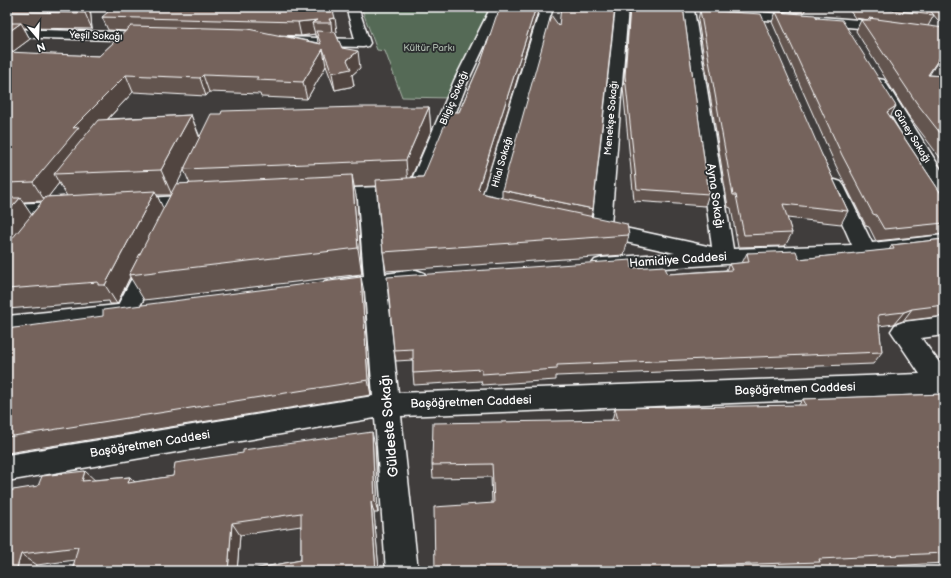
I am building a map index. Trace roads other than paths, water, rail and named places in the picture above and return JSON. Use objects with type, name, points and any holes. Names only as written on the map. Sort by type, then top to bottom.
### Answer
[{"type":"street","points":[[268,41],[363,43],[352,7]]},
{"type":"street","name":"Bilgiç Sokağı","points":[[367,194],[416,191],[438,119],[461,81],[497,7]]},
{"type":"street","name":"Hilal Sokağı","points":[[526,215],[489,207],[547,7]]},
{"type":"street","name":"Menekşe Sokağı","points":[[622,7],[594,228],[724,257]]},
{"type":"street","name":"Ayna Sokağı","points":[[688,10],[724,257]]},
{"type":"street","points":[[717,12],[765,23],[842,23],[943,36]]},
{"type":"street","points":[[928,18],[943,36]]},
{"type":"street","points":[[842,23],[850,36]]},
{"type":"street","name":"Yeşil Sokağı","points":[[7,33],[165,38]]},
{"type":"street","name":"Güney Sokağı","points":[[870,69],[944,189]]},
{"type":"street","points":[[829,174],[865,251]]},
{"type":"street","points":[[170,223],[190,181]]},
{"type":"street","points":[[38,226],[65,190]]},
{"type":"street","points":[[313,196],[367,194]]},
{"type":"street","name":"Güldeste Sokağı","points":[[367,194],[388,405],[402,571]]},
{"type":"street","points":[[112,205],[211,201]]},
{"type":"street","points":[[7,210],[81,207]]},
{"type":"street","name":"Hamidiye Caddesi","points":[[581,267],[724,257],[865,251],[944,242]]},
{"type":"street","points":[[125,313],[159,244]]},
{"type":"street","points":[[312,289],[375,281],[438,277]]},
{"type":"street","points":[[7,325],[148,310]]},
{"type":"street","points":[[942,386],[903,331],[944,326]]},
{"type":"street","name":"Başöğretmen Caddesi","points":[[7,468],[388,405],[942,386]]},
{"type":"park label","name":"Kültür Parkı","points":[[429,48]]}]
